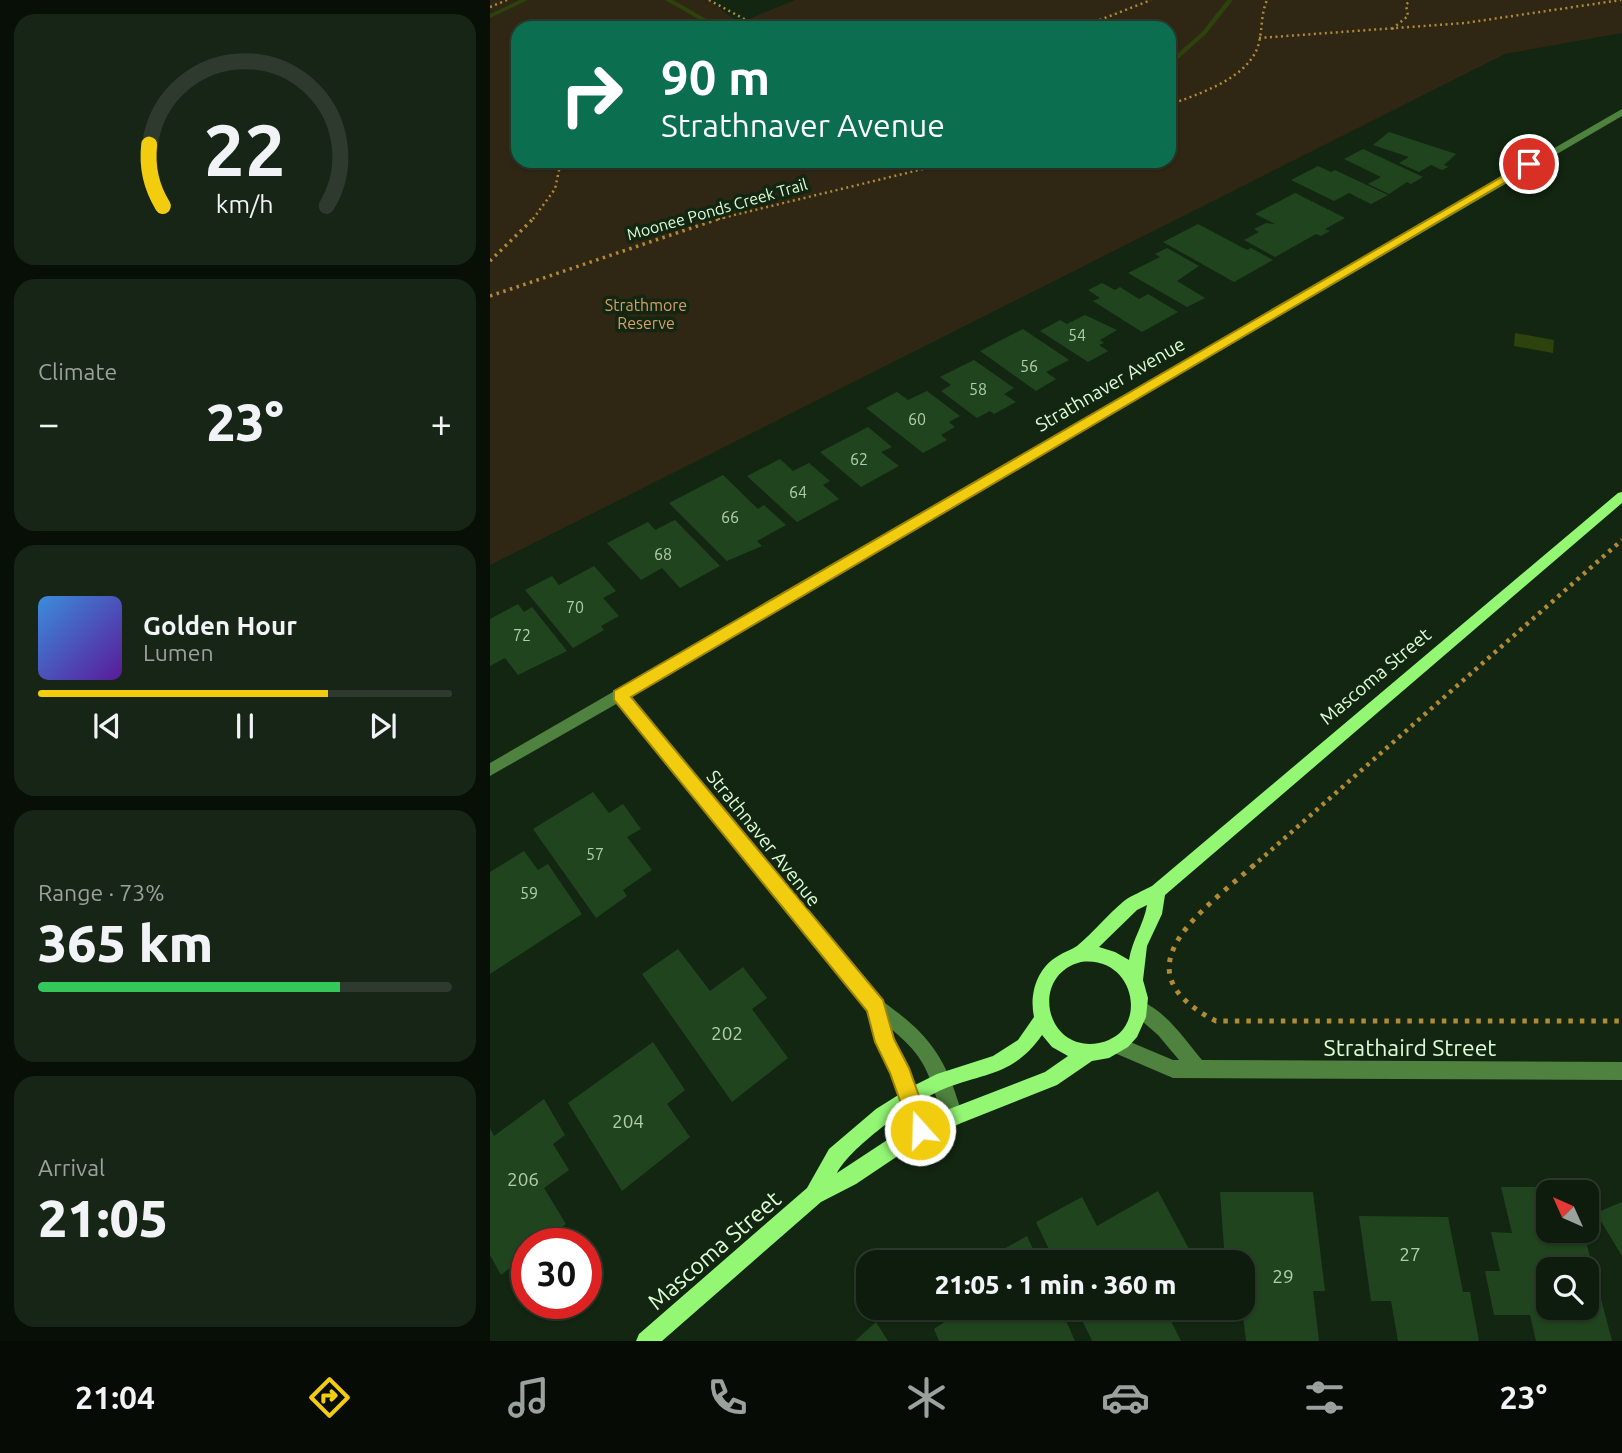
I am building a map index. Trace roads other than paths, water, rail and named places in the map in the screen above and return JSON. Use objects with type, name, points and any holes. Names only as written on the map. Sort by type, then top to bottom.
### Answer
[{"type":"main road","name":"Mascoma Street","points":[[1079,955],[1131,905],[1158,891],[1622,496]]},
{"type":"main road","points":[[1135,981],[1125,968],[1111,960],[1079,955],[1065,960],[1045,978],[1040,992],[1042,1020],[1061,1043],[1090,1052],[1116,1045],[1128,1036],[1141,1009],[1135,981],[1139,946],[1154,914],[1158,891]]},
{"type":"main road","name":"Mascoma Street","points":[[814,1195],[836,1156],[909,1098],[943,1080],[997,1064],[1024,1046],[1042,1020]]},
{"type":"main road","name":"Mascoma Street","points":[[646,1341],[814,1195],[849,1177],[920,1130],[1051,1079],[1090,1052]]},
{"type":"street","name":"Strathnaver Avenue","points":[[490,770],[1622,112]]},
{"type":"street","name":"Strathnaver Avenue","points":[[620,695],[876,1007],[911,1031],[934,1058],[953,1117]]},
{"type":"street","name":"Strathnaver Avenue","points":[[876,1007],[885,1042],[899,1068],[920,1130]]},
{"type":"street","points":[[1141,1009],[1164,1029],[1198,1069]]},
{"type":"street","name":"Strathaird Street","points":[[1116,1045],[1173,1069],[1622,1071]]},
{"type":"waterway","points":[[490,16],[525,0]]},
{"type":"waterway","points":[[668,0],[706,21]]},
{"type":"waterway","points":[[1176,59],[1204,33],[1230,0]]},
{"type":"park label","name":"Strathmore Reserve","points":[[646,314]]}]
